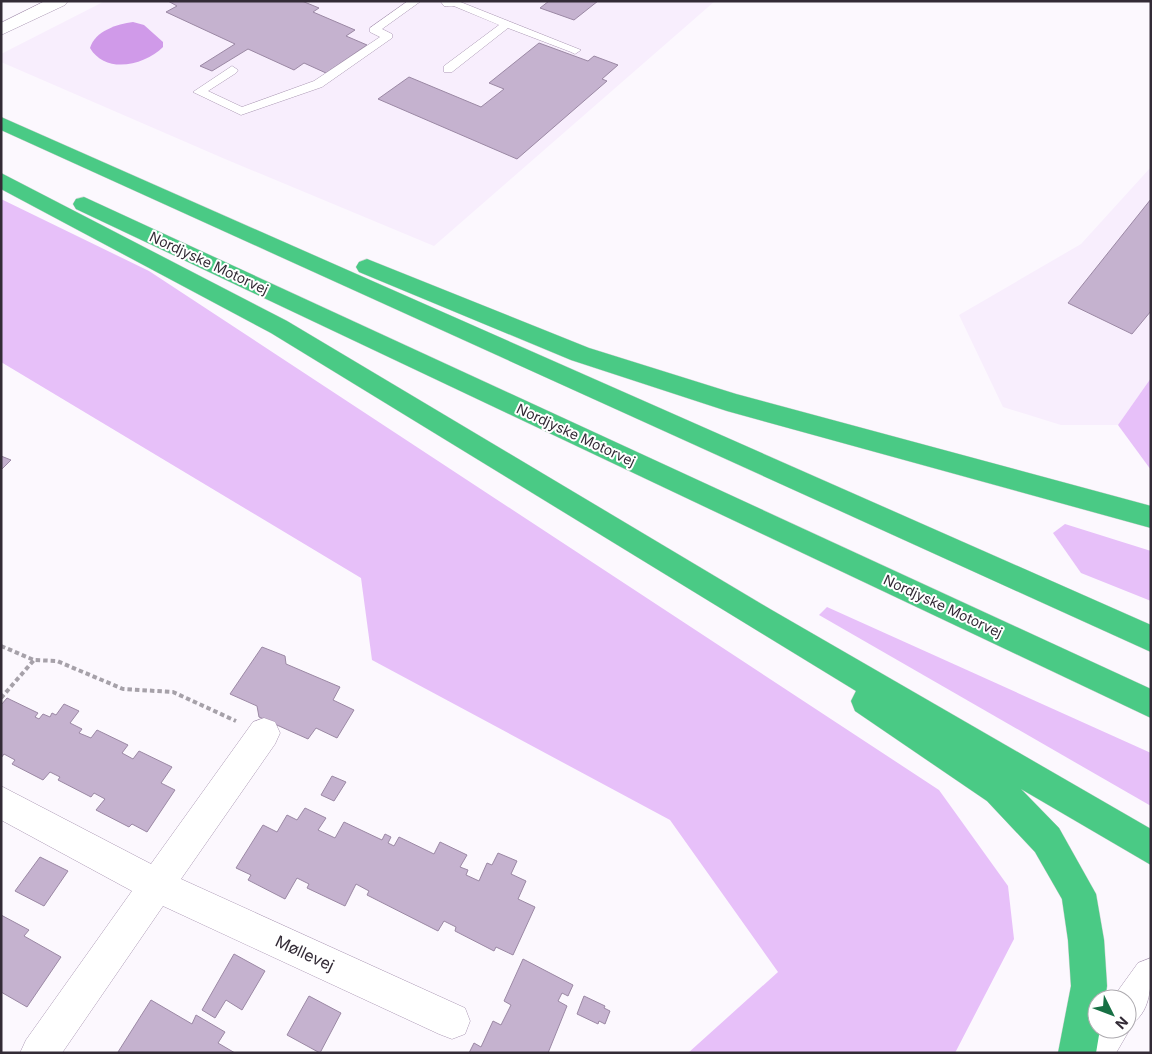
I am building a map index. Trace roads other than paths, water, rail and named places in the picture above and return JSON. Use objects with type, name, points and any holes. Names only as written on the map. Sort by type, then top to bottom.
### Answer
[{"type":"highway","points":[[1,121],[240,214],[580,354],[736,404],[1151,517]]},
{"type":"highway","points":[[1,121],[1151,639]]},
{"type":"highway","name":"Nordjyske Motorvej","points":[[1,166],[1151,704]]},
{"type":"highway","points":[[1,180],[279,327],[760,618],[1151,848]]},
{"type":"highway","points":[[760,618],[830,677],[999,790],[1046,840],[1080,894],[1089,986],[1077,1053]]},
{"type":"street","points":[[1,30],[59,1]]},
{"type":"street","points":[[40,1053],[264,733]]},
{"type":"street","name":"Møllevej","points":[[1,802],[157,886],[452,1021]]},
{"type":"street","points":[[1137,995],[1151,976]]},
{"type":"street","points":[[1093,1053],[1104,1039]]},
{"type":"lane","points":[[232,70],[199,92],[241,111],[318,84],[388,36],[374,30],[416,1]]},
{"type":"lane","points":[[449,2],[576,50]]},
{"type":"lane","points":[[448,70],[507,24]]}]
